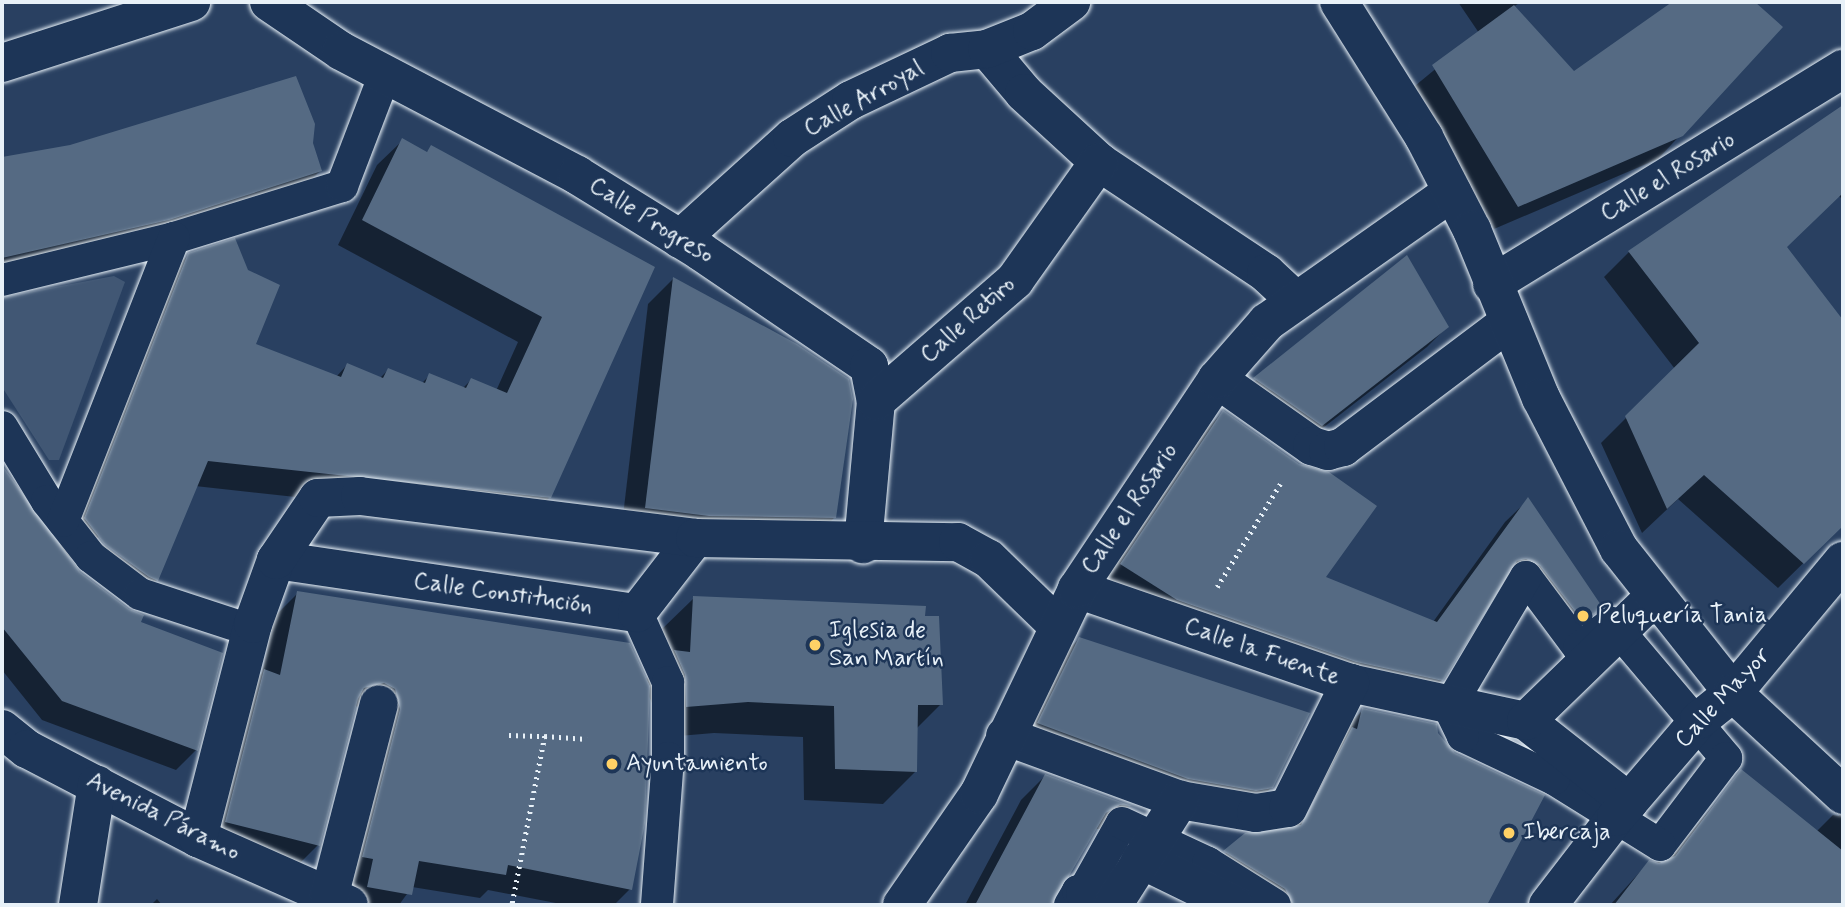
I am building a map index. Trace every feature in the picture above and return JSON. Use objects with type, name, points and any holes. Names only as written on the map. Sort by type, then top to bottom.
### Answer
[{"type":"street","points":[[2,63],[191,2]]},
{"type":"street","name":"Calle Progreso","points":[[269,2],[385,74],[577,175],[680,239],[869,366],[876,401],[863,544]]},
{"type":"street","name":"Calle Arroyal","points":[[680,239],[792,138],[851,100],[950,52],[987,49],[1032,31],[1071,2]]},
{"type":"street","points":[[1339,2],[1381,64],[1452,192],[1582,483],[1619,550],[1733,693],[1843,795]]},
{"type":"street","points":[[987,49],[1024,93],[1099,162],[1266,273],[1296,301]]},
{"type":"street","name":"Calle el Rosario","points":[[1492,284],[1843,69]]},
{"type":"street","points":[[2,280],[174,238],[342,186],[385,74]]},
{"type":"street","name":"Calle Retiro","points":[[876,401],[1015,280],[1099,162]]},
{"type":"street","name":"Calle el Rosario","points":[[902,905],[979,794],[1077,589],[1217,379],[1267,322],[1452,192]]},
{"type":"street","points":[[63,521],[174,238]]},
{"type":"street","points":[[1217,379],[1306,442],[1328,451],[1343,447],[1509,322]]},
{"type":"street","points":[[2,426],[63,521],[91,557],[140,594],[232,624]]},
{"type":"street","points":[[198,838],[253,624],[276,560],[318,498],[360,496],[695,538],[863,544],[958,542],[989,559],[1058,626]]},
{"type":"street","points":[[657,905],[668,758],[668,682],[637,613],[695,538]]},
{"type":"street","name":"Calle Constitución","points":[[276,560],[637,613]]},
{"type":"street","name":"Calle Mayor","points":[[1548,905],[1623,809],[1699,720],[1733,693],[1843,561]]},
{"type":"street","points":[[1623,809],[1463,736],[1449,708],[1526,577],[1579,648],[1612,622],[1619,632],[1699,720],[1726,758],[1660,845],[1623,809],[1527,721],[1619,632],[1654,597]]},
{"type":"street","name":"Calle la Fuente","points":[[1077,589],[1350,683],[1449,708],[1527,721]]},
{"type":"street","points":[[1005,736],[1180,800],[1256,813],[1288,808],[1350,683]]},
{"type":"street","name":"Avenida Páramo","points":[[2,729],[27,749],[198,838],[339,901],[379,704]]},
{"type":"street","points":[[78,905],[97,784]]},
{"type":"street","points":[[1113,905],[1146,849],[1180,800]]},
{"type":"street","points":[[1070,905],[1078,891],[1082,894],[1122,824],[1146,849],[1234,905]]},
{"type":"street","points":[[1146,849],[1208,863],[1275,905]]},
{"type":"path","points":[[1191,628],[1306,442]]},
{"type":"path","points":[[509,735],[587,739]]},
{"type":"path","points":[[512,905],[545,736]]},
{"type":"shaded area","points":[[114,276],[125,282],[59,460],[49,460],[2,387],[2,297]]},
{"type":"building","points":[[1672,2],[1755,2],[1783,27],[1683,136],[1518,207],[1432,65],[1514,5],[1574,71]]},
{"type":"building","points":[[296,76],[315,124],[313,143],[322,171],[169,220],[2,258],[2,157],[70,145]]},
{"type":"building","points":[[1843,105],[1843,193],[1787,247],[1843,320],[1843,526],[1804,564],[1704,475],[1667,509],[1625,416],[1699,343],[1628,251]]},
{"type":"building","points":[[402,138],[427,152],[431,145],[655,267],[551,498],[208,461],[158,581],[149,577],[104,544],[84,518],[188,253],[235,238],[248,270],[280,285],[256,344],[341,377],[347,363],[383,378],[388,368],[425,383],[429,373],[466,388],[471,378],[507,393],[542,317],[362,220]]},
{"type":"building","points":[[1407,255],[1449,327],[1322,426],[1253,378]]},
{"type":"building","points":[[673,277],[797,344],[849,379],[853,399],[836,518],[709,516],[645,508]]},
{"type":"building","points":[[1223,410],[1299,464],[1329,472],[1377,506],[1326,577],[1437,622],[1528,497],[1603,608],[1583,622],[1540,566],[1526,559],[1517,561],[1443,681],[1356,662],[1177,600],[1120,564]]},
{"type":"building","points":[[2,465],[80,572],[129,609],[144,615],[141,622],[223,653],[198,751],[62,701],[2,627]]},
{"type":"building","points":[[297,591],[630,643],[650,686],[645,823],[632,890],[508,865],[506,875],[419,861],[412,895],[367,887],[373,859],[362,857],[400,709],[395,689],[384,683],[364,688],[358,699],[320,846],[225,822],[264,669],[280,675]]},
{"type":"building","name":"Iglesia de San Martín","points":[[693,596],[926,606],[925,616],[939,616],[943,705],[918,705],[917,772],[835,769],[834,706],[748,702],[686,707],[685,675],[674,650],[690,652]]},
{"type":"building","points":[[1079,637],[1310,713],[1273,788],[1256,791],[1188,779],[1037,723]]},
{"type":"building","points":[[1362,708],[1437,724],[1438,733],[1455,753],[1545,795],[1487,905],[1293,905],[1285,889],[1223,851],[1245,833],[1301,825],[1352,727],[1357,729]]},
{"type":"building","points":[[1741,769],[1843,851],[1843,905],[1614,905],[1649,860],[1659,863],[1675,856]]},
{"type":"building","points":[[1045,774],[1132,806],[1120,805],[1106,813],[1052,905],[975,905]]},
{"type":"place","name":"Peluquería Tania","points":[[1583,616]]},
{"type":"place","name":"Iglesia de San Martín","points":[[815,645]]},
{"type":"place","name":"Ayuntamiento","points":[[612,764]]},
{"type":"place","name":"Ibercaja","points":[[1509,833]]}]
